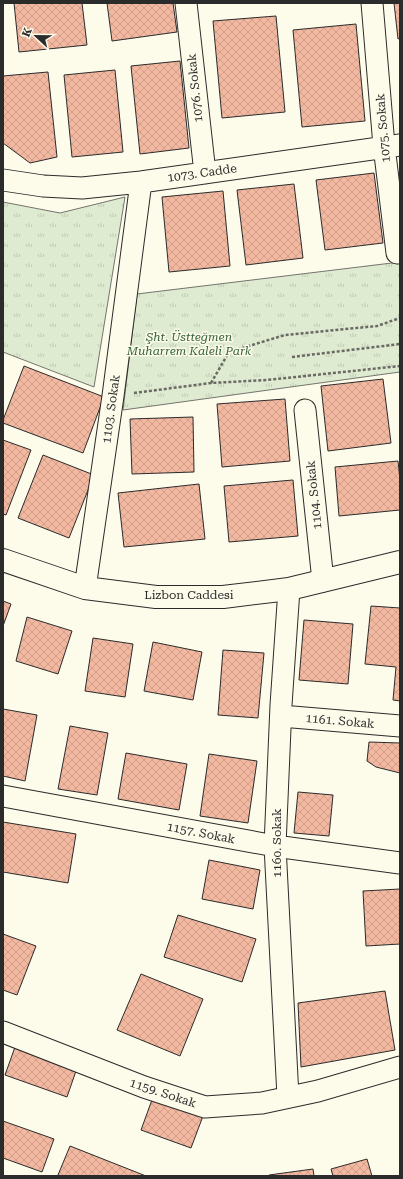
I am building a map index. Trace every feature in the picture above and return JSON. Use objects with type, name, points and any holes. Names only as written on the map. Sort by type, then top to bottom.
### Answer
[{"type":"main road","name":"Lizbon Caddesi","points":[[3,560],[86,588],[164,597],[222,597],[289,589],[400,562]]},
{"type":"street","name":"1076. Sokak","points":[[186,3],[204,173]]},
{"type":"street","name":"1075. Sokak","points":[[372,3],[392,145],[397,253]]},
{"type":"street","name":"1073. Cadde","points":[[3,180],[43,186],[82,188],[141,182],[392,145]]},
{"type":"street","name":"1103. Sokak","points":[[86,588],[141,182]]},
{"type":"street","name":"1104. Sokak","points":[[305,410],[323,581]]},
{"type":"street","name":"1160. Sokak","points":[[288,1097],[274,846],[289,589]]},
{"type":"street","name":"1161. Sokak","points":[[281,716],[400,726]]},
{"type":"street","name":"1157. Sokak","points":[[3,796],[274,846],[400,863]]},
{"type":"street","name":"1159. Sokak","points":[[3,1032],[144,1087],[206,1107],[262,1103],[318,1091],[400,1067]]},
{"type":"path","points":[[211,383],[229,352],[285,336],[377,326],[400,318]]},
{"type":"path","points":[[292,357],[400,344]]},
{"type":"path","points":[[113,396],[211,383],[267,380],[400,366]]},
{"type":"green space","points":[[125,197],[94,387],[3,352],[3,202],[60,213]]},
{"type":"green space","name":"Şht. Üstteğmen Muharrem Kaleli Park","points":[[400,262],[400,372],[123,410],[137,294]]},
{"type":"building","points":[[14,3],[82,3],[87,45],[19,52]]},
{"type":"building","points":[[107,3],[173,3],[177,32],[112,41]]},
{"type":"building","points":[[394,3],[400,3],[400,38],[398,39]]},
{"type":"building","points":[[276,16],[285,112],[222,118],[213,21]]},
{"type":"building","points":[[356,24],[365,121],[302,127],[293,30]]},
{"type":"building","points":[[180,61],[189,148],[140,154],[131,66]]},
{"type":"building","points":[[115,70],[123,152],[72,157],[64,75]]},
{"type":"building","points":[[48,72],[57,157],[30,163],[3,143],[3,76]]},
{"type":"building","points":[[374,173],[383,243],[325,250],[316,180]]},
{"type":"building","points":[[294,184],[303,258],[246,265],[237,190]]},
{"type":"building","points":[[223,191],[230,266],[169,272],[162,197]]},
{"type":"building","points":[[24,366],[104,397],[83,453],[3,423]]},
{"type":"building","points":[[383,379],[391,443],[328,451],[321,386]]},
{"type":"building","points":[[285,399],[290,461],[222,467],[217,404]]},
{"type":"building","points":[[193,417],[194,472],[132,474],[130,419]]},
{"type":"building","points":[[3,440],[31,450],[6,515],[3,514]]},
{"type":"building","points":[[43,455],[94,475],[69,538],[18,518]]},
{"type":"building","points":[[398,461],[400,480],[400,510],[339,516],[335,467]]},
{"type":"building","points":[[293,480],[298,536],[229,542],[224,486]]},
{"type":"building","points":[[199,484],[205,539],[124,547],[118,493]]},
{"type":"building","points":[[3,601],[11,604],[3,626]]},
{"type":"building","points":[[371,606],[400,608],[400,701],[393,700],[396,667],[365,664]]},
{"type":"building","points":[[27,617],[72,631],[58,674],[16,661]]},
{"type":"building","points":[[304,620],[353,624],[348,684],[299,680]]},
{"type":"building","points":[[93,638],[133,644],[125,697],[85,691]]},
{"type":"building","points":[[153,642],[202,652],[193,700],[144,691]]},
{"type":"building","points":[[223,650],[264,653],[258,718],[218,715]]},
{"type":"building","points":[[3,709],[37,715],[25,781],[3,776]]},
{"type":"building","points":[[70,726],[108,733],[97,795],[58,789]]},
{"type":"building","points":[[369,742],[400,743],[400,773],[376,767],[367,761]]},
{"type":"building","points":[[126,753],[187,764],[179,810],[118,799]]},
{"type":"building","points":[[209,754],[257,761],[248,823],[200,816]]},
{"type":"building","points":[[298,792],[333,795],[329,836],[294,833]]},
{"type":"building","points":[[3,822],[76,834],[68,883],[3,872]]},
{"type":"building","points":[[209,860],[260,870],[253,909],[202,899]]},
{"type":"building","points":[[400,889],[400,944],[366,946],[363,891]]},
{"type":"building","points":[[178,915],[256,939],[242,982],[164,957]]},
{"type":"building","points":[[3,934],[36,946],[17,995],[3,990]]},
{"type":"building","points":[[141,974],[203,999],[180,1056],[117,1030]]},
{"type":"building","points":[[385,991],[395,1050],[301,1067],[298,1003]]},
{"type":"building","points":[[15,1047],[77,1068],[67,1097],[5,1075]]},
{"type":"building","points":[[153,1097],[203,1116],[191,1148],[141,1130]]},
{"type":"building","points":[[3,1121],[54,1139],[42,1172],[3,1158]]},
{"type":"building","points":[[70,1146],[146,1176],[58,1175]]},
{"type":"building","points":[[367,1159],[372,1176],[333,1176],[331,1169]]},
{"type":"building","points":[[313,1169],[314,1176],[269,1176],[269,1175]]}]
